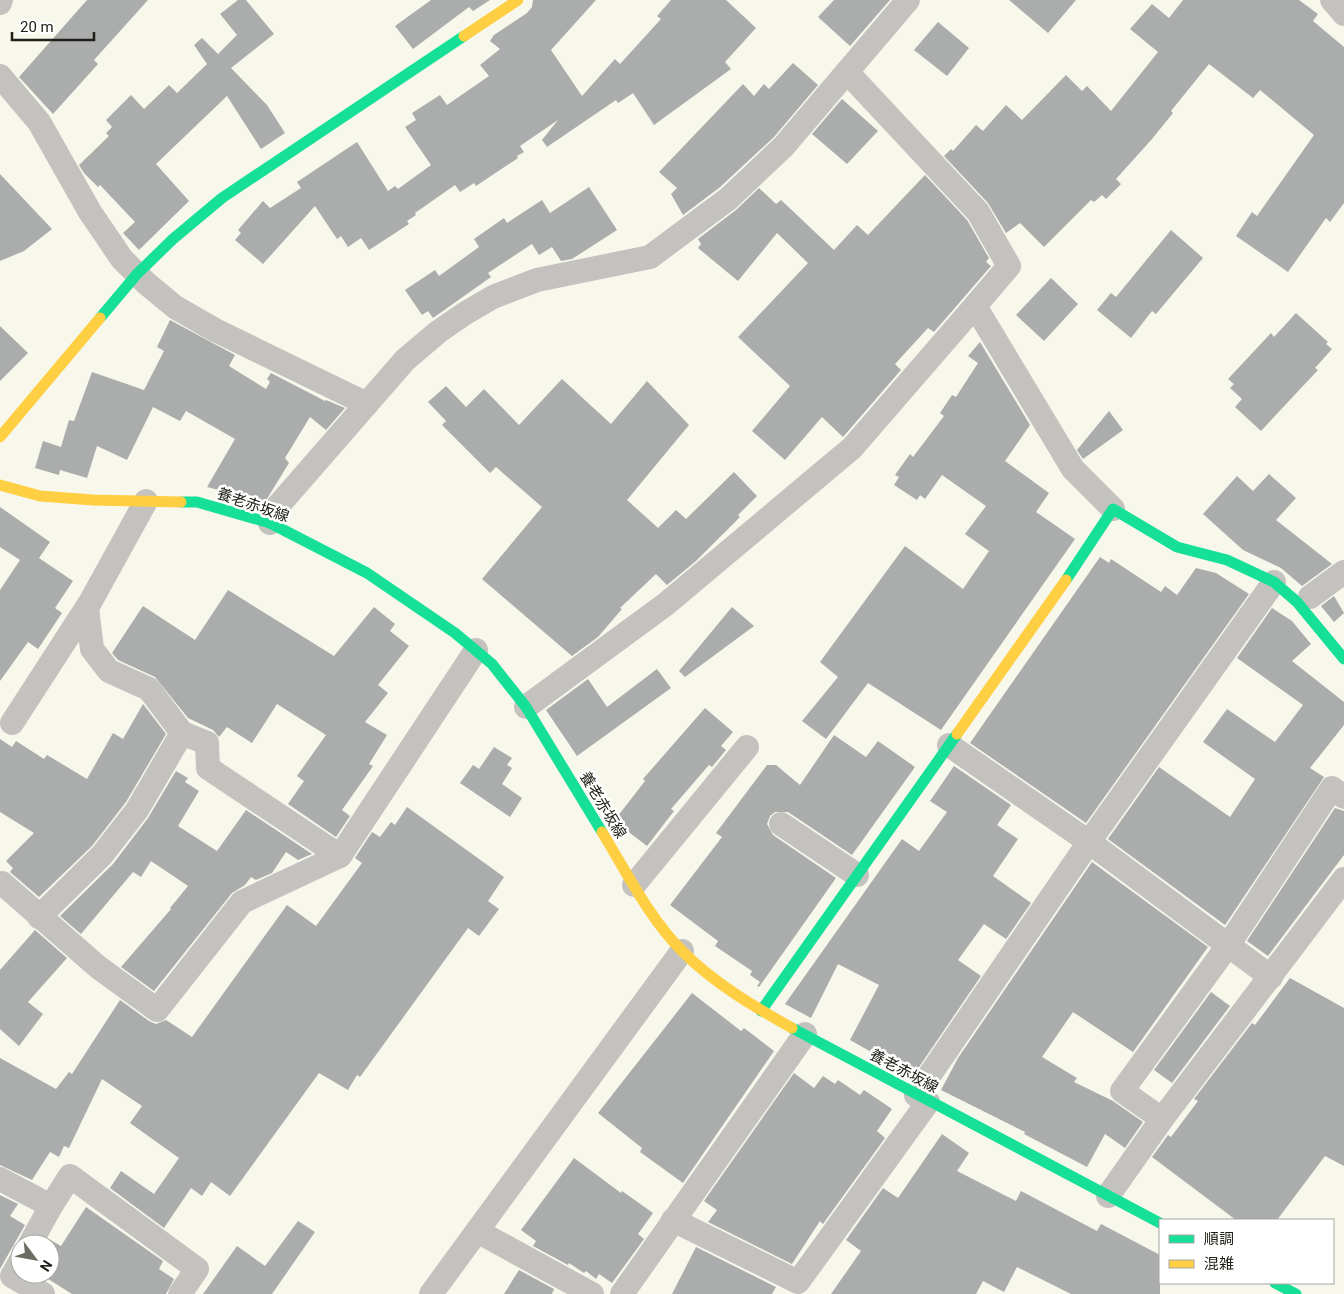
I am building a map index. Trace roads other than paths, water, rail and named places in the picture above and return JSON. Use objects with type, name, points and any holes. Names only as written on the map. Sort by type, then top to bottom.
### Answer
[{"type":"street","points":[[0,437],[137,274],[173,239],[222,198],[518,0]]},
{"type":"street","points":[[270,523],[278,506],[405,360],[438,332],[493,297],[537,280],[650,257],[728,199],[760,171],[784,146],[908,0]]},
{"type":"street","points":[[1332,0],[1344,14]]},
{"type":"street","points":[[526,707],[666,604],[852,448],[1010,266],[978,212],[847,72]]},
{"type":"street","points":[[0,76],[39,122],[90,212],[122,259],[137,274],[175,306],[215,330],[367,404]]},
{"type":"street","points":[[975,306],[1073,469],[1114,509],[1177,547],[1227,560],[1274,582],[1297,602],[1344,660]]},
{"type":"street","name":"養老赤坂線","points":[[0,485],[40,496],[93,500],[197,502],[270,523],[367,573],[455,633],[492,664],[526,707],[650,911],[682,951],[717,982],[762,1011],[922,1098],[1159,1222]]},
{"type":"street","points":[[12,723],[89,604],[146,501]]},
{"type":"street","points":[[762,1011],[1060,590],[1114,509]]},
{"type":"street","points":[[1310,597],[1344,572]]},
{"type":"street","points":[[673,1220],[798,1282],[922,1098],[1089,842],[1274,582]]},
{"type":"street","points":[[89,604],[87,608],[92,649],[109,671],[149,689],[182,733],[207,743],[208,768],[340,856]]},
{"type":"street","points":[[1,883],[98,967],[157,1010],[242,902],[340,856],[476,650]]},
{"type":"street","points":[[39,916],[102,854],[137,810],[182,733]]},
{"type":"street","points":[[949,745],[1089,842],[1271,977]]},
{"type":"street","points":[[634,885],[747,747]]},
{"type":"street","points":[[1162,1119],[1122,1091],[1229,944],[1332,788],[1344,797]]},
{"type":"street","points":[[781,824],[857,875]]},
{"type":"street","points":[[1108,1196],[1162,1119],[1344,879]]},
{"type":"street","points":[[431,1294],[682,951]]},
{"type":"street","points":[[622,1294],[805,1034]]},
{"type":"street","points":[[36,1234],[70,1176],[197,1269],[180,1294]]},
{"type":"street","points":[[0,1179],[51,1206]]},
{"type":"street","points":[[476,1231],[592,1294]]},
{"type":"street","points":[[26,1284],[43,1294]]},
{"type":"street","points":[[1277,1284],[1296,1294]]}]
